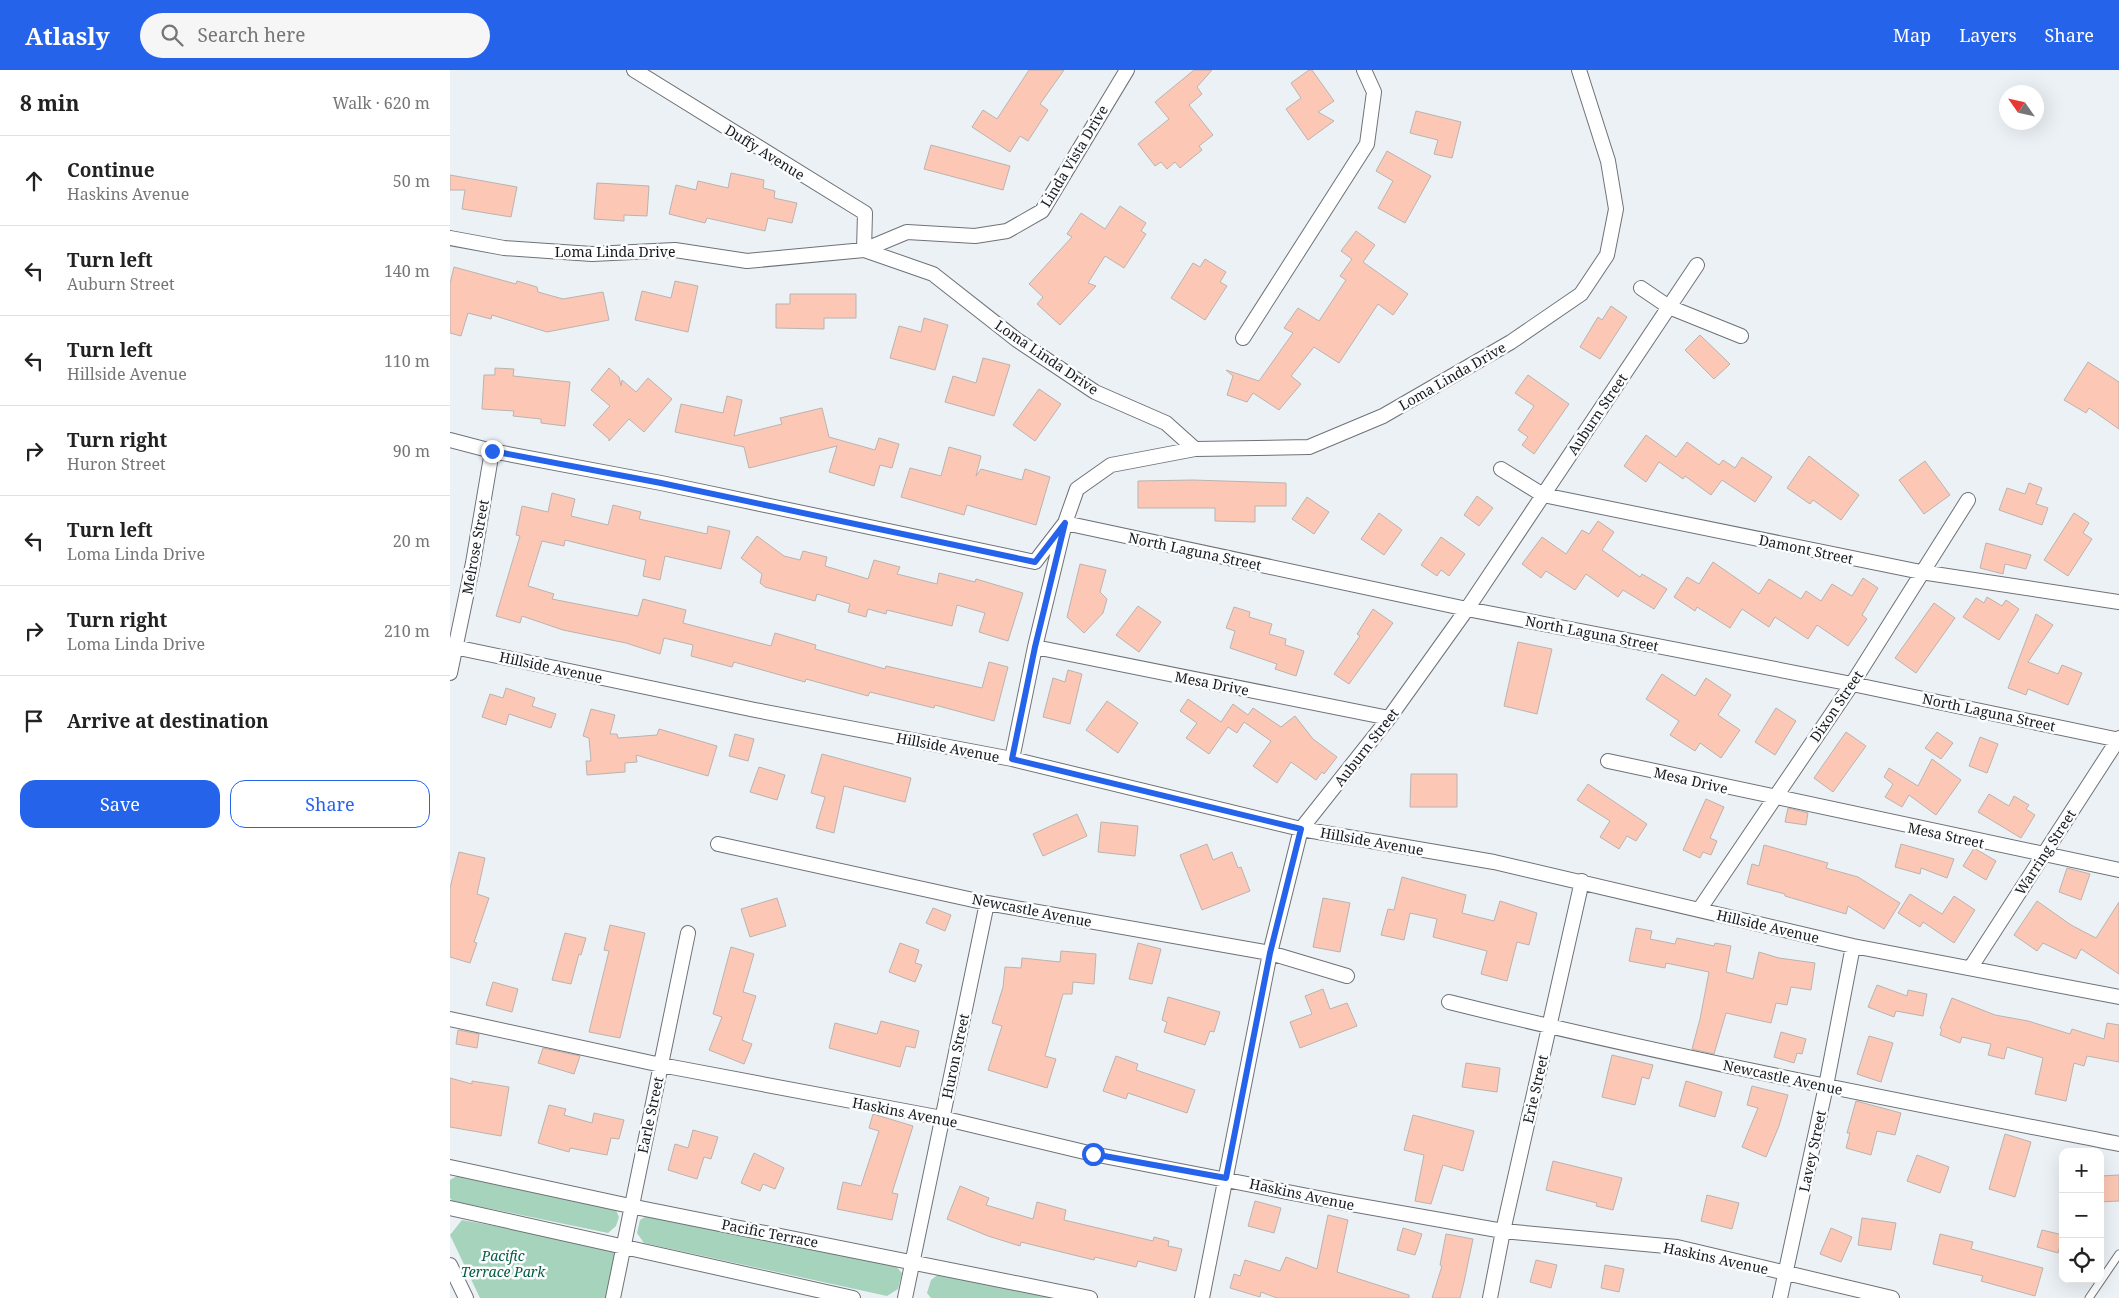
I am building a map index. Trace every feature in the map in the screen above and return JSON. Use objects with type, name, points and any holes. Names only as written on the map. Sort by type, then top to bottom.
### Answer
[{"type":"street","name":"Duffy Avenue","points":[[634,70],[865,213],[864,250]]},
{"type":"street","name":"Linda Vista Drive","points":[[864,250],[907,232],[975,236],[1007,231],[1042,210],[1127,70]]},
{"type":"street","points":[[1243,338],[1367,144],[1374,92],[1364,70]]},
{"type":"street","name":"Loma Linda Drive","points":[[450,238],[504,248],[592,254],[675,250],[747,262],[864,250],[933,274],[1017,340],[1095,392],[1166,423],[1195,449],[1309,447],[1384,416],[1511,342],[1581,294],[1606,255],[1616,209],[1608,161],[1579,70]]},
{"type":"street","name":"Auburn Street","points":[[1202,1298],[1270,953],[1301,829],[1389,718],[1467,610],[1697,265]]},
{"type":"street","points":[[1641,288],[1669,307],[1741,336]]},
{"type":"street","points":[[450,440],[492,451],[661,483],[1035,562],[1065,523]]},
{"type":"street","points":[[1012,759],[1035,647],[1065,523],[1077,489],[1111,465],[1195,449]]},
{"type":"street","name":"Melrose Street","points":[[450,673],[453,647],[473,563],[492,451]]},
{"type":"street","name":"Damont Street","points":[[1501,469],[1543,495],[1921,572],[2119,602]]},
{"type":"street","name":"Dixon Street","points":[[1699,910],[1773,798],[1852,684],[1968,500]]},
{"type":"street","name":"North Laguna Street","points":[[1065,523],[1467,610],[1852,684],[2119,739]]},
{"type":"street","name":"Hillside Avenue","points":[[453,647],[755,710],[1012,759],[1301,829],[1494,862],[1582,881],[1853,946],[1971,967],[2119,997]]},
{"type":"street","name":"Mesa Drive","points":[[1035,647],[1389,718]]},
{"type":"street","name":"Warring Street","points":[[1971,967],[2119,739]]},
{"type":"street","name":"Mesa Drive","points":[[1608,761],[1773,798]]},
{"type":"street","name":"Mesa Street","points":[[1773,798],[2119,870]]},
{"type":"street","name":"Newcastle Avenue","points":[[718,844],[987,902],[1270,953],[1347,976]]},
{"type":"street","name":"Erie Street","points":[[1490,1298],[1548,1027],[1582,881]]},
{"type":"street","name":"Huron Street","points":[[905,1298],[987,902]]},
{"type":"street","name":"Earle Street","points":[[613,1298],[630,1206],[688,933]]},
{"type":"street","name":"Lavey Street","points":[[1780,1298],[1826,1086],[1853,946]]},
{"type":"street","name":"Newcastle Avenue","points":[[1449,1002],[1548,1027],[1826,1086],[2119,1144]]},
{"type":"street","name":"Haskins Avenue","points":[[450,1019],[661,1065],[942,1118],[1093,1154],[1226,1178],[1339,1202],[1503,1231],[1677,1247],[1892,1298]]},
{"type":"street","name":"Pacific Terrace","points":[[450,1167],[630,1206],[1090,1298]]},
{"type":"street","points":[[450,1208],[852,1298]]},
{"type":"street","points":[[450,1264],[466,1298]]},
{"type":"lane","points":[[2089,1298],[2119,1254]]},
{"type":"green space","points":[[457,1176],[615,1208],[619,1217],[616,1226],[608,1233],[453,1201],[450,1198],[450,1180]]},
{"type":"green space","points":[[650,1214],[894,1264],[902,1273],[898,1289],[887,1296],[644,1243],[637,1233],[640,1220]]},
{"type":"green space","name":"Pacific Terrace Park","points":[[462,1220],[617,1248],[606,1298],[480,1298],[450,1235]]},
{"type":"green space","points":[[940,1273],[1058,1298],[931,1298],[927,1293],[931,1280]]},
{"type":"building","points":[[1029,70],[1064,70],[1040,104],[1048,110],[1028,141],[1020,136],[1010,152],[972,127],[983,110],[997,119]]},
{"type":"building","points":[[1194,70],[1212,70],[1197,87],[1202,94],[1189,105],[1213,135],[1199,146],[1202,150],[1180,168],[1175,162],[1167,169],[1161,162],[1155,166],[1138,144],[1169,119],[1155,102]]},
{"type":"building","points":[[1309,70],[1312,70],[1334,101],[1318,112],[1334,121],[1308,140],[1286,109],[1301,98],[1291,83]]},
{"type":"building","points":[[1416,111],[1461,122],[1452,158],[1434,154],[1438,140],[1410,133]]},
{"type":"building","points":[[931,145],[1010,166],[1003,190],[924,169]]},
{"type":"building","points":[[1387,151],[1431,176],[1405,223],[1378,208],[1393,181],[1376,171]]},
{"type":"building","points":[[731,173],[764,180],[763,188],[775,191],[774,198],[797,203],[792,223],[768,218],[765,231],[707,218],[705,223],[669,214],[676,185],[696,190],[698,181],[728,188]]},
{"type":"building","points":[[450,175],[517,187],[511,217],[462,209],[465,190],[450,190]]},
{"type":"building","points":[[597,183],[649,186],[647,216],[624,215],[624,221],[594,219]]},
{"type":"building","points":[[1120,206],[1146,223],[1141,231],[1146,234],[1124,268],[1105,256],[1088,283],[1096,286],[1060,325],[1037,304],[1043,297],[1029,284],[1072,237],[1067,234],[1081,213],[1105,229]]},
{"type":"building","points":[[1356,231],[1375,245],[1363,262],[1408,294],[1393,315],[1378,304],[1339,363],[1314,347],[1291,376],[1301,384],[1279,410],[1253,393],[1247,402],[1227,395],[1233,376],[1226,370],[1259,381],[1293,333],[1284,328],[1298,308],[1319,321],[1346,280],[1340,276],[1352,259],[1341,251]]},
{"type":"building","points":[[1205,259],[1226,272],[1220,282],[1227,286],[1205,320],[1171,298],[1193,263],[1200,267]]},
{"type":"building","points":[[454,267],[516,284],[517,281],[537,287],[538,292],[563,299],[603,292],[609,320],[547,332],[492,315],[491,319],[468,313],[461,336],[450,333],[450,283]]},
{"type":"building","points":[[675,281],[698,286],[688,332],[635,320],[642,291],[671,298]]},
{"type":"building","points":[[790,294],[856,294],[856,318],[824,318],[824,329],[776,328],[776,304],[790,304]]},
{"type":"building","points":[[1611,306],[1627,317],[1600,359],[1580,347],[1598,317],[1602,320]]},
{"type":"building","points":[[924,318],[948,325],[935,370],[890,358],[899,326],[921,332]]},
{"type":"building","points":[[1700,335],[1730,364],[1714,379],[1685,350]]},
{"type":"building","points":[[983,358],[1010,365],[994,416],[945,402],[953,376],[976,383]]},
{"type":"building","points":[[2088,362],[2119,382],[2119,429],[2089,408],[2086,413],[2064,400]]},
{"type":"building","points":[[495,368],[514,369],[513,376],[570,382],[565,426],[541,423],[541,419],[513,416],[514,411],[482,409],[484,375],[495,375]]},
{"type":"building","points":[[609,368],[619,377],[621,386],[622,380],[636,392],[648,378],[672,399],[644,432],[629,419],[609,441],[593,425],[610,406],[591,390]]},
{"type":"building","points":[[1528,375],[1569,404],[1534,454],[1522,445],[1528,437],[1518,430],[1534,406],[1515,393]]},
{"type":"building","points":[[1039,389],[1061,404],[1035,441],[1013,425]]},
{"type":"building","points":[[727,396],[742,400],[734,436],[782,424],[780,418],[822,408],[829,437],[875,450],[879,438],[899,444],[892,468],[880,465],[874,486],[829,472],[837,446],[749,468],[744,447],[675,432],[681,404],[723,413]]},
{"type":"building","points":[[1646,435],[1676,457],[1687,442],[1719,465],[1723,460],[1735,468],[1742,457],[1772,477],[1755,502],[1722,480],[1711,495],[1685,476],[1683,479],[1659,462],[1646,482],[1624,466]]},
{"type":"building","points":[[949,447],[981,456],[976,476],[981,469],[1022,480],[1025,469],[1050,477],[1036,525],[967,505],[964,515],[901,497],[910,468],[941,476]]},
{"type":"building","points":[[1809,456],[1859,495],[1841,520],[1813,500],[1810,504],[1787,488]]},
{"type":"building","points":[[1925,461],[1950,495],[1924,514],[1899,480]]},
{"type":"building","points":[[1193,480],[1286,483],[1286,506],[1255,506],[1255,522],[1215,521],[1215,508],[1138,508],[1138,481]]},
{"type":"building","points":[[2029,483],[2042,488],[2036,504],[2048,508],[2042,525],[1999,510],[2007,488],[2025,494]]},
{"type":"building","points":[[552,493],[575,499],[571,516],[608,525],[613,505],[641,512],[639,519],[707,534],[708,526],[730,531],[721,569],[665,556],[660,580],[643,576],[646,560],[565,540],[564,546],[542,541],[528,586],[554,594],[552,599],[638,616],[643,599],[686,610],[683,623],[771,646],[775,633],[816,645],[815,649],[885,669],[886,666],[982,688],[989,662],[1008,667],[994,721],[935,705],[934,708],[870,692],[868,696],[806,679],[805,682],[734,662],[732,667],[691,656],[693,645],[664,638],[660,654],[626,643],[563,630],[522,616],[520,623],[496,616],[520,536],[516,535],[522,506],[548,512]]},
{"type":"building","points":[[1477,496],[1493,508],[1479,526],[1464,515]]},
{"type":"building","points":[[1307,497],[1329,512],[1314,534],[1292,519]]},
{"type":"building","points":[[1379,513],[1402,530],[1384,555],[1361,539]]},
{"type":"building","points":[[2074,513],[2089,523],[2083,533],[2092,539],[2068,576],[2044,560]]},
{"type":"building","points":[[1598,521],[1614,532],[1602,550],[1640,577],[1642,574],[1667,589],[1654,609],[1623,590],[1618,597],[1586,574],[1575,590],[1546,571],[1541,578],[1522,564],[1542,537],[1566,554],[1582,530],[1589,534]]},
{"type":"building","points":[[757,536],[784,556],[800,560],[803,551],[827,557],[825,566],[868,579],[874,560],[900,567],[897,574],[937,584],[939,573],[975,582],[976,579],[1023,593],[1008,641],[979,632],[985,613],[957,605],[952,626],[887,610],[886,614],[868,609],[866,617],[848,612],[850,604],[817,594],[815,601],[765,587],[760,583],[762,574],[741,558]]},
{"type":"building","points":[[1441,537],[1465,554],[1449,576],[1441,570],[1437,576],[1421,565]]},
{"type":"building","points":[[1986,543],[2031,555],[2026,569],[2005,564],[2003,574],[1980,568]]},
{"type":"building","points":[[1713,562],[1759,594],[1769,579],[1801,599],[1806,591],[1821,601],[1832,584],[1852,596],[1863,578],[1878,588],[1862,615],[1867,619],[1848,646],[1817,625],[1808,639],[1775,617],[1769,627],[1742,609],[1730,628],[1697,607],[1695,611],[1674,597],[1687,577],[1699,584]]},
{"type":"building","points":[[1080,564],[1106,570],[1100,592],[1107,599],[1103,613],[1084,633],[1067,617]]},
{"type":"building","points":[[1987,597],[2002,606],[2006,600],[2019,609],[1999,640],[1963,617],[1976,598],[1984,603]]},
{"type":"building","points":[[1934,603],[1955,618],[1916,673],[1895,658]]},
{"type":"building","points":[[1138,606],[1161,622],[1139,652],[1116,635]]},
{"type":"building","points":[[1234,607],[1250,612],[1249,617],[1272,624],[1269,634],[1286,639],[1285,645],[1304,651],[1296,676],[1275,669],[1277,664],[1230,648],[1235,631],[1226,628]]},
{"type":"building","points":[[1373,609],[1393,623],[1349,684],[1334,674],[1360,636],[1357,634]]},
{"type":"building","points":[[2036,614],[2053,625],[2028,662],[2058,674],[2062,665],[2082,673],[2068,705],[2028,689],[2026,695],[2008,688]]},
{"type":"building","points":[[1518,642],[1552,649],[1537,714],[1504,706]]},
{"type":"building","points":[[1068,670],[1082,674],[1070,724],[1043,717],[1053,678],[1065,682]]},
{"type":"building","points":[[1662,674],[1695,696],[1706,678],[1731,695],[1718,715],[1740,730],[1721,758],[1700,743],[1695,751],[1670,735],[1679,721],[1646,699]]},
{"type":"building","points":[[506,688],[535,698],[532,706],[556,714],[551,728],[509,714],[506,725],[482,717],[490,694],[503,698]]},
{"type":"building","points":[[1188,699],[1221,722],[1233,704],[1248,715],[1253,708],[1281,727],[1295,716],[1313,739],[1337,757],[1324,774],[1322,772],[1316,780],[1291,762],[1277,783],[1253,766],[1271,741],[1244,722],[1237,733],[1228,727],[1209,754],[1186,738],[1197,723],[1180,711]]},
{"type":"building","points":[[1107,701],[1138,723],[1118,753],[1086,730]]},
{"type":"building","points":[[1776,708],[1796,721],[1775,755],[1755,742]]},
{"type":"building","points":[[591,709],[615,715],[610,734],[617,734],[618,738],[657,735],[659,729],[717,746],[708,776],[636,755],[637,762],[625,763],[625,772],[587,775],[586,761],[591,761],[589,738],[583,736]]},
{"type":"building","points":[[1846,732],[1866,746],[1833,792],[1814,778]]},
{"type":"building","points":[[1937,732],[1953,743],[1941,759],[1925,748]]},
{"type":"building","points":[[735,734],[754,739],[748,761],[729,756]]},
{"type":"building","points":[[1980,737],[1998,744],[1987,773],[1969,766]]},
{"type":"building","points":[[822,754],[911,778],[905,802],[844,786],[834,833],[816,828],[825,797],[811,793]]},
{"type":"building","points":[[1932,759],[1961,780],[1936,815],[1909,795],[1902,807],[1885,797],[1893,784],[1884,777],[1889,768],[1918,786]]},
{"type":"building","points":[[759,767],[785,775],[777,800],[750,792]]},
{"type":"building","points":[[1411,774],[1457,774],[1457,807],[1410,807]]},
{"type":"building","points":[[1588,784],[1647,824],[1636,841],[1627,836],[1619,849],[1600,837],[1610,821],[1577,800]]},
{"type":"building","points":[[1989,794],[2009,806],[2014,796],[2029,805],[2026,809],[2035,815],[2021,838],[1978,812]]},
{"type":"building","points":[[1706,799],[1724,807],[1710,838],[1717,841],[1711,855],[1703,852],[1700,858],[1683,850]]},
{"type":"building","points":[[1788,808],[1808,813],[1806,825],[1785,822]]},
{"type":"building","points":[[1077,814],[1087,836],[1043,856],[1033,834]]},
{"type":"building","points":[[1101,822],[1138,826],[1135,856],[1098,852]]},
{"type":"building","points":[[1207,844],[1213,860],[1232,852],[1238,868],[1241,867],[1250,891],[1202,910],[1180,855]]},
{"type":"building","points":[[1901,844],[1954,859],[1947,878],[1921,868],[1920,874],[1895,867]]},
{"type":"building","points":[[1764,845],[1828,863],[1826,868],[1858,877],[1900,903],[1884,929],[1848,906],[1846,914],[1747,884],[1752,864],[1759,866]]},
{"type":"building","points":[[1974,848],[1996,861],[1986,880],[1963,866]]},
{"type":"building","points":[[459,852],[485,858],[477,894],[489,898],[474,942],[477,943],[470,963],[450,957],[450,888]]},
{"type":"building","points":[[2067,868],[2090,874],[2081,900],[2059,892]]},
{"type":"building","points":[[1402,877],[1466,895],[1462,913],[1494,921],[1500,901],[1537,913],[1529,945],[1517,942],[1507,981],[1481,974],[1487,951],[1433,937],[1437,919],[1410,913],[1404,940],[1381,935],[1388,909],[1394,910]]},
{"type":"building","points":[[1910,894],[1942,914],[1954,896],[1975,910],[1954,943],[1923,922],[1920,927],[1898,913]]},
{"type":"building","points":[[777,898],[786,926],[750,937],[741,909]]},
{"type":"building","points":[[1323,898],[1350,903],[1340,952],[1313,947]]},
{"type":"building","points":[[2037,901],[2071,925],[2096,938],[2119,902],[2119,974],[2081,949],[2076,959],[2043,943],[2037,951],[2014,935]]},
{"type":"building","points":[[933,908],[951,915],[945,931],[926,923]]},
{"type":"building","points":[[610,925],[645,933],[620,1038],[589,1032],[609,951],[604,950]]},
{"type":"building","points":[[1636,928],[1652,931],[1650,939],[1675,944],[1677,938],[1714,946],[1715,943],[1731,946],[1726,972],[1753,979],[1759,952],[1779,958],[1815,963],[1811,990],[1791,987],[1787,1005],[1776,1003],[1771,1023],[1726,1013],[1714,1054],[1692,1049],[1709,972],[1666,963],[1665,968],[1629,961]]},
{"type":"building","points":[[565,933],[586,938],[581,955],[579,954],[571,984],[552,980]]},
{"type":"building","points":[[900,943],[919,950],[915,963],[922,965],[915,982],[889,972]]},
{"type":"building","points":[[1138,943],[1161,949],[1152,984],[1129,979]]},
{"type":"building","points":[[731,947],[754,954],[743,992],[756,996],[742,1040],[752,1044],[744,1064],[709,1050],[722,1017],[713,1014]]},
{"type":"building","points":[[1061,951],[1096,954],[1094,984],[1073,982],[1072,994],[1063,994],[1045,1056],[1056,1059],[1047,1088],[988,1070],[1002,1026],[992,1023],[1003,987],[1005,967],[1021,968],[1022,958],[1060,962]]},
{"type":"building","points":[[493,982],[518,989],[512,1012],[486,1005]]},
{"type":"building","points":[[1877,985],[1907,996],[1908,990],[1927,994],[1923,1016],[1896,1011],[1894,1017],[1868,1007]]},
{"type":"building","points":[[1323,989],[1330,1009],[1347,1003],[1357,1026],[1300,1048],[1290,1022],[1312,1014],[1305,996]]},
{"type":"building","points":[[1168,997],[1220,1012],[1214,1032],[1210,1031],[1205,1045],[1164,1032],[1167,1022],[1162,1020]]},
{"type":"building","points":[[1952,998],[1995,1015],[2028,1021],[2070,1034],[2072,1029],[2104,1039],[2107,1023],[2119,1025],[2119,1062],[2087,1056],[2084,1066],[2074,1063],[2066,1101],[2035,1094],[2043,1058],[2007,1047],[2004,1059],[1988,1055],[1991,1044],[1962,1037],[1960,1043],[1940,1035],[1942,1029],[1940,1028]]},
{"type":"building","points":[[881,1021],[919,1031],[915,1048],[906,1046],[900,1067],[829,1048],[835,1023],[877,1034]]},
{"type":"building","points":[[458,1030],[479,1034],[477,1048],[456,1044]]},
{"type":"building","points":[[1781,1032],[1806,1039],[1802,1054],[1797,1053],[1794,1063],[1774,1057]]},
{"type":"building","points":[[1869,1036],[1893,1043],[1881,1082],[1857,1074]]},
{"type":"building","points":[[543,1048],[580,1056],[574,1074],[538,1063]]},
{"type":"building","points":[[1612,1055],[1653,1065],[1649,1079],[1642,1077],[1635,1105],[1602,1097]]},
{"type":"building","points":[[1116,1056],[1138,1064],[1136,1070],[1195,1090],[1187,1113],[1128,1093],[1126,1099],[1103,1091]]},
{"type":"building","points":[[1466,1063],[1500,1068],[1497,1092],[1462,1087]]},
{"type":"building","points":[[450,1078],[472,1084],[472,1081],[509,1087],[501,1136],[450,1127]]},
{"type":"building","points":[[1686,1081],[1722,1092],[1715,1117],[1679,1106]]},
{"type":"building","points":[[1752,1086],[1788,1095],[1779,1126],[1766,1157],[1742,1147],[1758,1108],[1747,1105]]},
{"type":"building","points":[[1856,1101],[1901,1113],[1895,1135],[1877,1131],[1871,1155],[1846,1148],[1850,1133],[1847,1133]]},
{"type":"building","points":[[549,1105],[566,1109],[564,1115],[592,1123],[594,1113],[624,1120],[619,1139],[611,1138],[607,1155],[570,1148],[569,1152],[538,1143]]},
{"type":"building","points":[[873,1114],[913,1126],[892,1193],[898,1194],[892,1220],[837,1209],[843,1182],[861,1186],[879,1131],[869,1128]]},
{"type":"building","points":[[1413,1115],[1474,1131],[1463,1171],[1443,1165],[1431,1204],[1415,1201],[1424,1155],[1404,1150]]},
{"type":"building","points":[[693,1130],[718,1137],[711,1159],[704,1157],[697,1179],[668,1170],[675,1144],[688,1148]]},
{"type":"building","points":[[2005,1134],[2031,1142],[2015,1197],[1989,1189]]},
{"type":"building","points":[[754,1153],[784,1168],[775,1189],[763,1184],[760,1191],[741,1183]]},
{"type":"building","points":[[1917,1155],[1949,1167],[1940,1193],[1907,1181]]},
{"type":"building","points":[[1553,1161],[1622,1178],[1613,1210],[1596,1206],[1597,1203],[1546,1190]]},
{"type":"building","points":[[2119,1175],[2119,1201],[2104,1202],[2104,1176]]},
{"type":"building","points":[[960,1186],[989,1198],[986,1205],[1033,1219],[1037,1202],[1066,1210],[1064,1220],[1153,1241],[1154,1237],[1169,1241],[1168,1246],[1182,1249],[1176,1271],[1138,1261],[1136,1267],[1095,1257],[1094,1260],[1021,1242],[1020,1246],[988,1236],[947,1219]]},
{"type":"building","points":[[1707,1195],[1739,1203],[1732,1229],[1701,1221]]},
{"type":"building","points":[[1255,1201],[1281,1208],[1274,1233],[1248,1226]]},
{"type":"building","points":[[1328,1215],[1348,1220],[1337,1272],[1409,1295],[1409,1298],[1277,1298],[1261,1292],[1260,1297],[1230,1288],[1234,1274],[1240,1276],[1245,1260],[1280,1271],[1286,1257],[1317,1269]]},
{"type":"building","points":[[1862,1218],[1896,1223],[1891,1250],[1858,1245]]},
{"type":"building","points":[[1403,1228],[1422,1234],[1415,1255],[1397,1250]]},
{"type":"building","points":[[1831,1228],[1852,1237],[1841,1262],[1820,1254]]},
{"type":"building","points":[[2042,1230],[2059,1234],[2058,1253],[2037,1247]]},
{"type":"building","points":[[1446,1234],[1473,1239],[1464,1282],[1460,1298],[1432,1298],[1442,1266],[1440,1265]]},
{"type":"building","points":[[1940,1234],[1973,1242],[1971,1249],[2043,1268],[2035,1296],[1981,1281],[1983,1276],[1933,1264]]},
{"type":"building","points":[[1536,1260],[1557,1265],[1551,1288],[1530,1282]]},
{"type":"building","points":[[1605,1265],[1624,1269],[1619,1292],[1601,1288]]},
{"type":"route","points":[[492,451],[661,483],[1035,562],[1065,523],[1035,647],[1012,759],[1301,829],[1270,953],[1226,1178],[1093,1154]]}]
